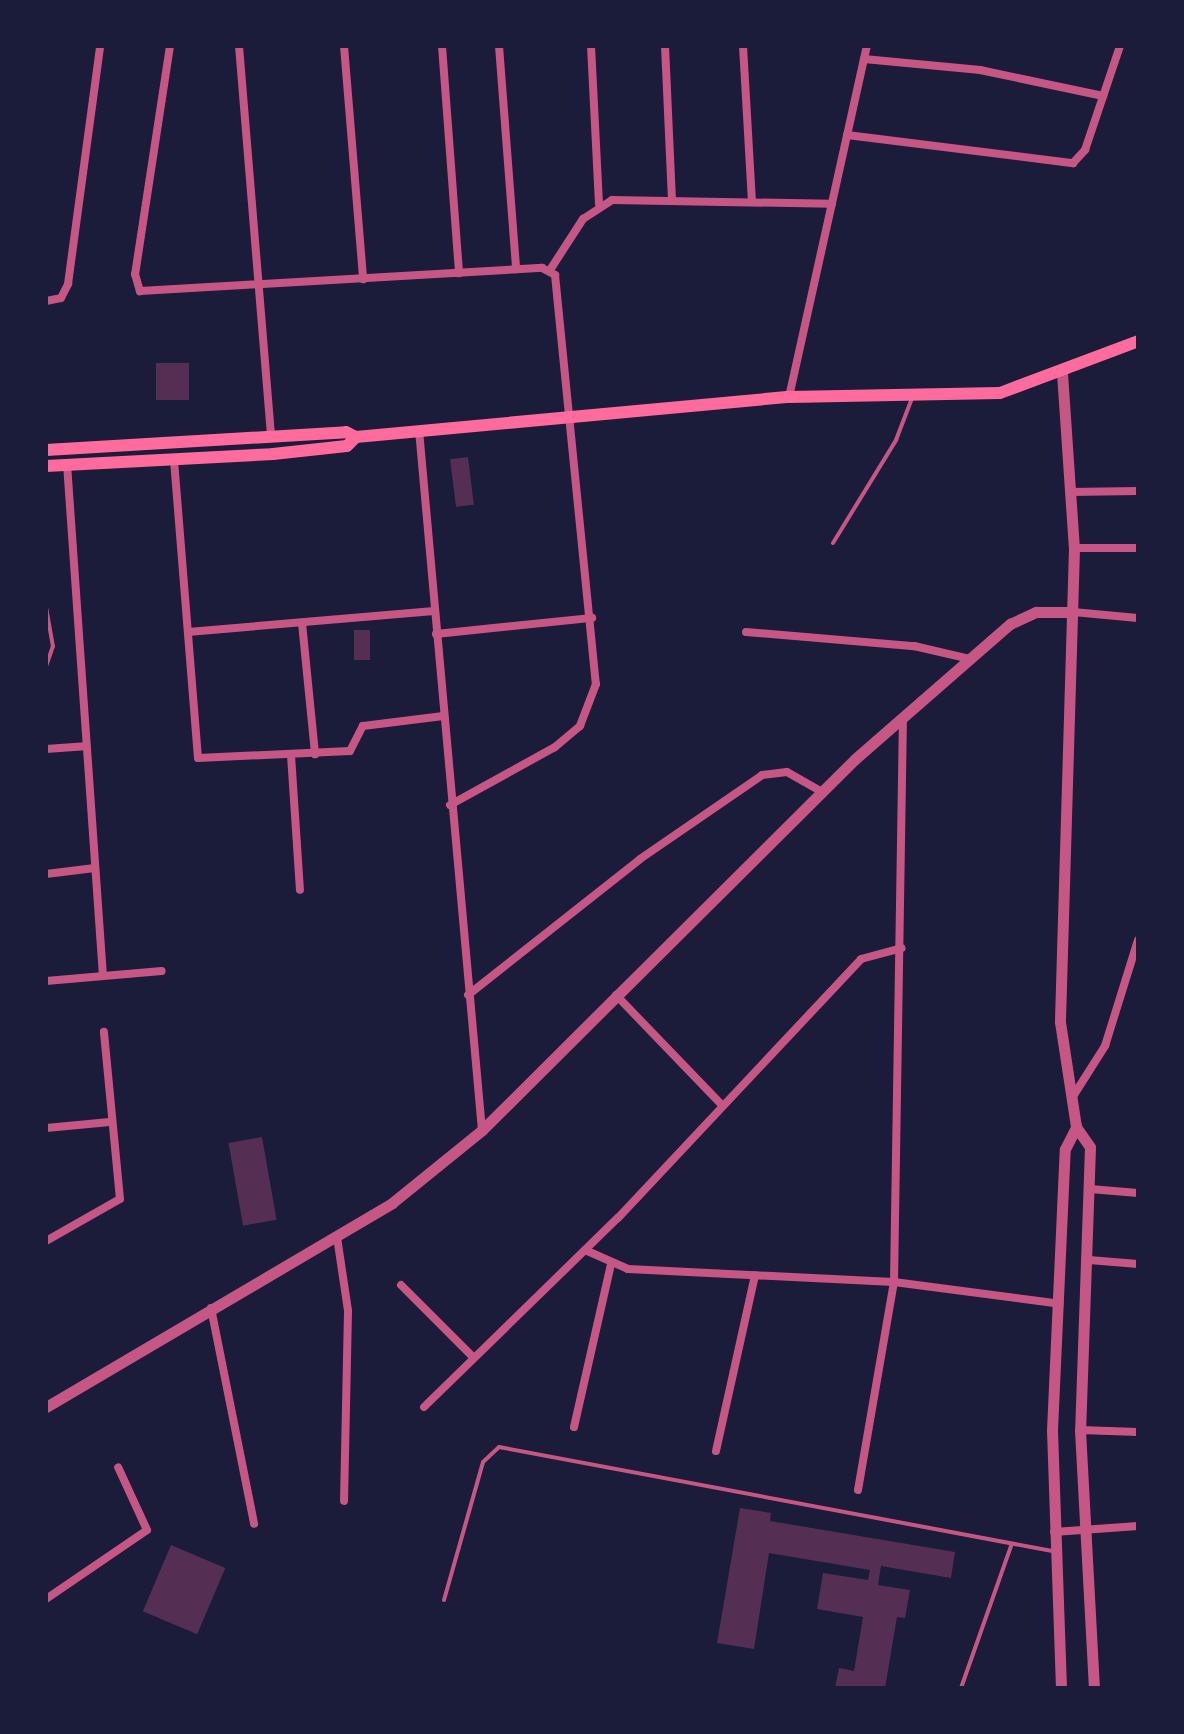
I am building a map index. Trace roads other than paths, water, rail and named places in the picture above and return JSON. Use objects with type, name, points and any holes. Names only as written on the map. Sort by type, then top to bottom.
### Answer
[{"type":"main road","points":[[46,450],[271,435],[356,437],[567,415],[789,397],[1000,393],[1062,373],[1138,341]]},
{"type":"main road","points":[[46,466],[174,460],[347,446],[356,437]]},
{"type":"street","points":[[46,301],[61,298],[68,284],[100,46]]},
{"type":"street","points":[[170,46],[134,285],[147,293],[516,269],[550,270]]},
{"type":"street","points":[[239,46],[271,435]]},
{"type":"street","points":[[344,46],[363,279]]},
{"type":"street","points":[[442,46],[459,273]]},
{"type":"street","points":[[499,46],[516,269]]},
{"type":"street","points":[[550,270],[599,204],[591,46]]},
{"type":"street","points":[[665,46],[672,198]]},
{"type":"street","points":[[743,46],[752,201]]},
{"type":"street","points":[[789,397],[867,46]]},
{"type":"street","points":[[847,135],[1073,163],[1103,96],[1120,46]]},
{"type":"street","points":[[864,59],[980,70],[1103,96]]},
{"type":"street","points":[[599,204],[672,198],[832,204]]},
{"type":"street","points":[[450,805],[510,776],[580,726],[596,684],[592,618],[567,415],[558,286],[550,270]]},
{"type":"street","points":[[1062,373],[1074,548],[1060,1022],[1076,1127],[1090,1147],[1089,1260],[1080,1430],[1094,1688]]},
{"type":"street","points":[[419,430],[450,805],[482,1130]]},
{"type":"street","points":[[174,460],[198,758],[315,754],[355,749],[363,726],[443,716]]},
{"type":"street","points":[[67,464],[103,976]]},
{"type":"street","points":[[1070,492],[1138,491]]},
{"type":"street","points":[[1074,548],[1138,548]]},
{"type":"street","points":[[188,632],[434,611]]},
{"type":"street","points":[[46,1407],[210,1307],[337,1237],[482,1130],[822,792],[903,717],[1022,616],[1073,612],[1138,618]]},
{"type":"street","points":[[436,634],[592,618]]},
{"type":"street","points":[[302,623],[315,754]]},
{"type":"street","points":[[746,632],[914,646],[970,659]]},
{"type":"street","points":[[858,1490],[894,1282],[902,948],[903,717]]},
{"type":"street","points":[[46,749],[85,746]]},
{"type":"street","points":[[291,755],[300,890]]},
{"type":"street","points":[[468,995],[640,859],[762,775],[787,772],[822,792]]},
{"type":"street","points":[[46,874],[95,868]]},
{"type":"street","points":[[1072,1098],[1105,1046],[1138,940]]},
{"type":"street","points":[[424,1407],[585,1250],[861,959],[902,948]]},
{"type":"street","points":[[46,981],[162,971]]},
{"type":"street","points":[[616,995],[721,1104]]},
{"type":"street","points":[[46,1241],[117,1205],[104,1032]]},
{"type":"street","points":[[46,1128],[110,1122]]},
{"type":"street","points":[[1061,1688],[1053,1532],[1065,1149],[1076,1127]]},
{"type":"street","points":[[1090,1189],[1138,1193]]},
{"type":"street","points":[[337,1237],[348,1311],[344,1501]]},
{"type":"street","points":[[585,1250],[611,1264],[894,1282],[1060,1304]]},
{"type":"street","points":[[1089,1260],[1138,1264]]},
{"type":"street","points":[[574,1427],[611,1264]]},
{"type":"street","points":[[716,1451],[755,1275]]},
{"type":"street","points":[[401,1285],[474,1358]]},
{"type":"street","points":[[210,1307],[254,1524]]},
{"type":"street","points":[[1080,1430],[1138,1432]]},
{"type":"street","points":[[46,1599],[147,1530],[118,1467]]},
{"type":"street","points":[[1053,1532],[1138,1526]]},
{"type":"lane","points":[[833,543],[896,440],[913,395]]},
{"type":"lane","points":[[46,607],[53,646],[46,666]]},
{"type":"lane","points":[[444,1600],[483,1462],[499,1447],[1011,1546],[1054,1551]]},
{"type":"lane","points":[[961,1688],[1011,1546]]}]
